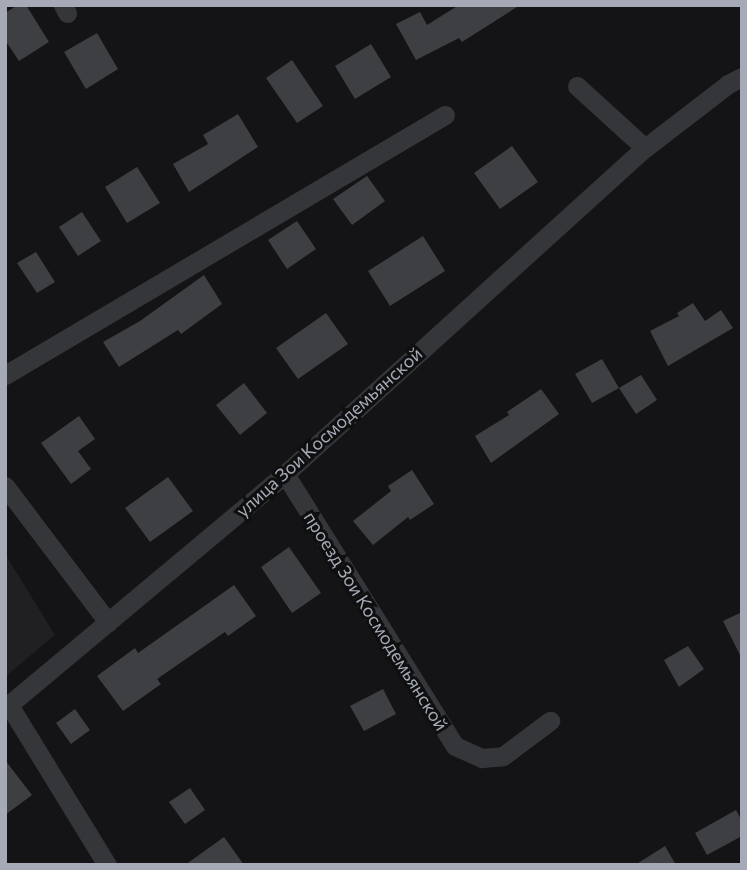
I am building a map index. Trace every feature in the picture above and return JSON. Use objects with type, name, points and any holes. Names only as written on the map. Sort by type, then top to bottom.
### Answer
[{"type":"street","name":"улица Зои Космодемьянской","points":[[7,707],[285,474],[645,148],[728,84],[742,77]]},
{"type":"street","points":[[577,86],[645,148]]},
{"type":"street","points":[[5,375],[445,115]]},
{"type":"street","name":"проезд Зои Космодемьянской","points":[[285,474],[455,746],[481,758],[503,756],[550,722]]},
{"type":"street","points":[[5,486],[108,622]]},
{"type":"street","points":[[7,707],[107,865]]},
{"type":"shaded area","points":[[5,554],[55,635],[5,677]]},
{"type":"building","points":[[18,5],[26,5],[49,42],[19,61],[5,40],[5,13]]},
{"type":"building","points":[[459,5],[520,5],[462,42],[459,38],[416,60],[396,24],[420,12],[427,25]]},
{"type":"building","points":[[97,33],[118,69],[86,89],[64,52]]},
{"type":"building","points":[[371,44],[391,77],[355,99],[335,66]]},
{"type":"building","points":[[292,60],[323,106],[297,123],[266,78]]},
{"type":"building","points":[[238,114],[258,147],[189,192],[173,164],[208,144],[203,135]]},
{"type":"building","points":[[512,146],[538,182],[500,209],[474,173]]},
{"type":"building","points":[[137,167],[160,203],[127,223],[105,187]]},
{"type":"building","points":[[367,176],[385,201],[352,225],[333,199]]},
{"type":"building","points":[[82,212],[101,241],[78,256],[59,227]]},
{"type":"building","points":[[297,221],[316,249],[287,269],[268,240]]},
{"type":"building","points":[[423,236],[445,271],[390,306],[368,271]]},
{"type":"building","points":[[36,252],[55,282],[37,293],[17,263]]},
{"type":"building","points":[[204,275],[222,304],[181,334],[178,330],[119,367],[103,342],[140,321]]},
{"type":"building","points":[[693,303],[705,321],[721,310],[733,328],[668,366],[650,331],[679,316],[677,313]]},
{"type":"building","points":[[326,313],[348,344],[298,379],[276,348]]},
{"type":"building","points":[[602,359],[619,388],[592,403],[575,374]]},
{"type":"building","points":[[641,375],[657,400],[636,414],[619,388]]},
{"type":"building","points":[[244,383],[267,413],[240,435],[216,405]]},
{"type":"building","points":[[541,389],[559,414],[491,463],[475,436],[509,415],[507,412]]},
{"type":"building","points":[[79,416],[95,439],[78,451],[91,469],[71,484],[41,443]]},
{"type":"building","points":[[412,470],[434,504],[410,520],[408,517],[373,545],[353,521],[391,491],[388,486]]},
{"type":"building","points":[[168,477],[193,511],[150,542],[125,508]]},
{"type":"building","points":[[289,547],[321,593],[292,613],[261,567]]},
{"type":"building","points":[[234,585],[256,616],[228,636],[225,632],[157,679],[161,684],[123,711],[97,676],[135,648],[138,653]]},
{"type":"building","points":[[742,612],[742,659],[723,621]]},
{"type":"building","points":[[688,646],[704,669],[679,687],[664,660]]},
{"type":"building","points":[[383,689],[396,714],[364,731],[350,706]]},
{"type":"building","points":[[75,709],[90,730],[71,744],[56,723]]},
{"type":"building","points":[[5,760],[32,795],[5,815]]},
{"type":"building","points":[[190,788],[205,810],[185,824],[169,802]]},
{"type":"building","points":[[736,810],[742,821],[742,836],[707,855],[695,833]]},
{"type":"building","points":[[224,837],[244,865],[185,865]]},
{"type":"building","points":[[665,846],[676,865],[635,865]]}]
